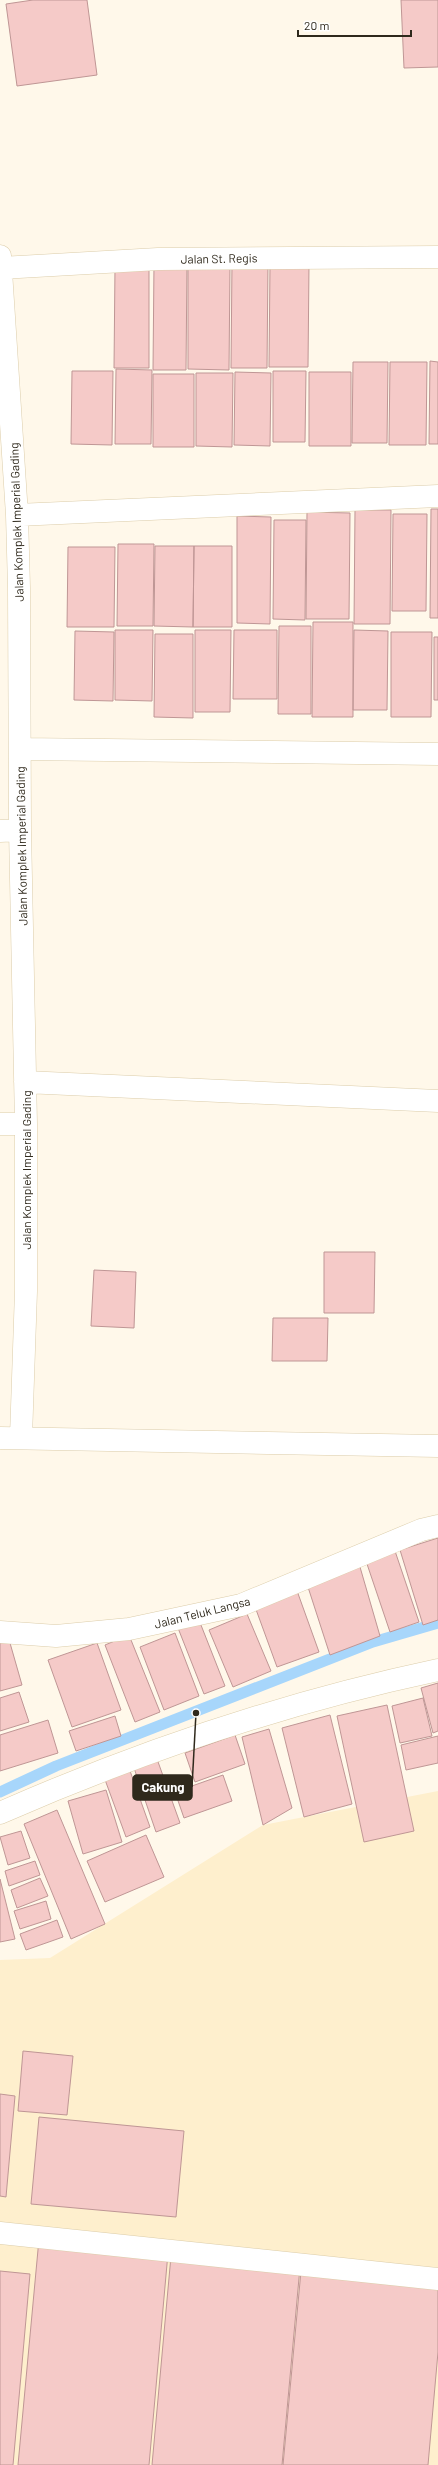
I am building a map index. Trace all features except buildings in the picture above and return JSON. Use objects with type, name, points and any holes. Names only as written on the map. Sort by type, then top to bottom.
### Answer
[{"type":"street","name":"Jalan St. Regis","points":[[0,262],[438,257]]},
{"type":"street","name":"Jalan Komplek Imperial Gading","points":[[0,262],[17,514],[9,588],[20,749],[10,831],[25,1082],[26,1124],[26,1291],[11,1437]]},
{"type":"street","points":[[17,514],[438,496]]},
{"type":"street","points":[[20,749],[438,754]]},
{"type":"street","points":[[25,1082],[438,1100]]},
{"type":"street","points":[[0,1124],[26,1124]]},
{"type":"street","points":[[11,1437],[438,1446]]},
{"type":"street","name":"Jalan Teluk Langsa","points":[[0,1632],[56,1636],[129,1629],[241,1605],[421,1530],[438,1526]]},
{"type":"street","points":[[0,1813],[125,1761],[285,1707],[438,1670]]},
{"type":"street","points":[[0,2233],[438,2279]]},
{"type":"shaded area","points":[[438,1791],[438,2465],[0,2465],[0,1960],[50,1958],[263,1825]]},
{"type":"waterway","points":[[0,1792],[56,1766],[373,1642],[438,1623]]},
{"type":"place","name":"Cakung","points":[[196,1713]]}]
